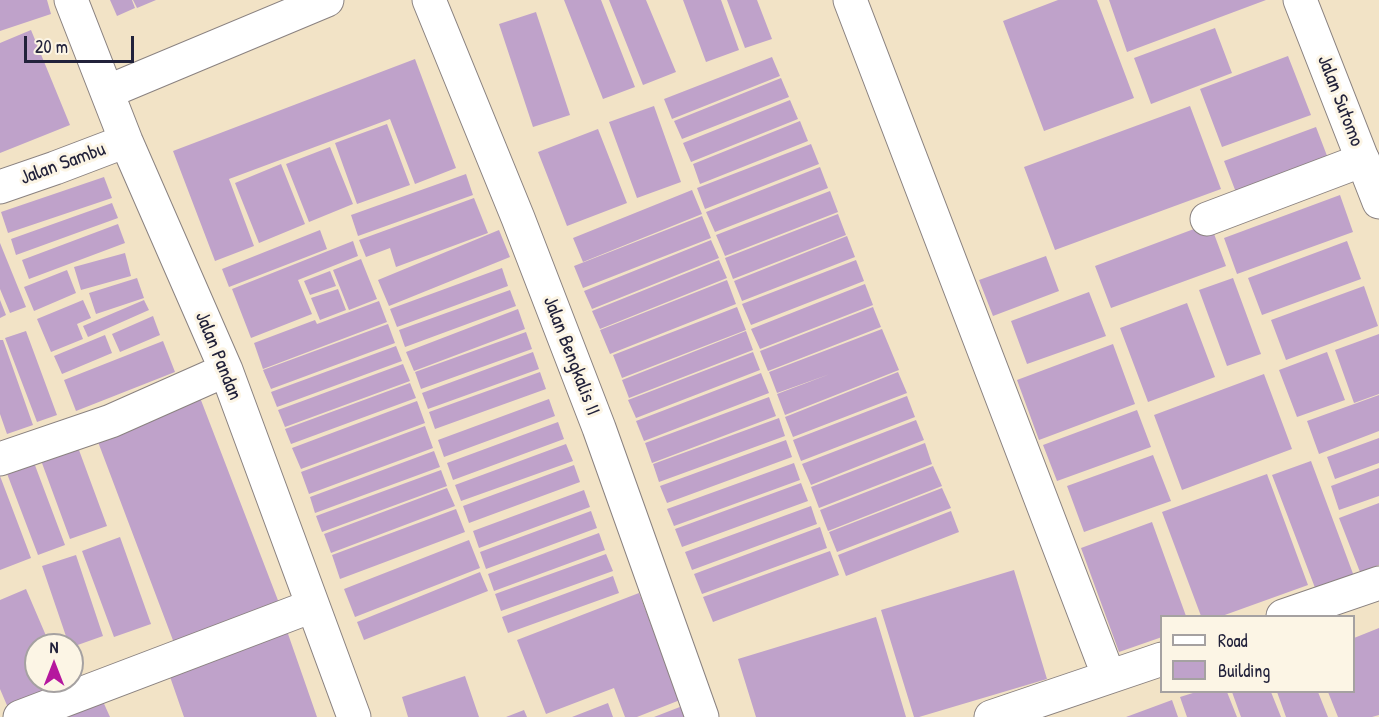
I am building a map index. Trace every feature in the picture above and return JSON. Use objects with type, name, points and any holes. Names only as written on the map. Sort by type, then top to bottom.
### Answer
[{"type":"street","name":"Jalan Pandan","points":[[71,0],[126,141],[226,370],[354,717]]},
{"type":"street","points":[[107,92],[327,0]]},
{"type":"street","name":"Jalan Bengkalis II","points":[[429,0],[518,218],[595,417],[702,717]]},
{"type":"street","points":[[850,0],[1109,677]]},
{"type":"street","name":"Jalan Sutomo","points":[[1300,0],[1379,202]]},
{"type":"street","name":"Jalan Sambu","points":[[0,187],[126,141]]},
{"type":"street","points":[[1207,219],[1363,160]]},
{"type":"street","points":[[0,459],[111,422],[226,370]]},
{"type":"street","points":[[1286,615],[1379,583]]},
{"type":"street","points":[[20,717],[312,606]]},
{"type":"street","points":[[991,717],[1160,659]]},
{"type":"building","points":[[0,0],[47,0],[51,14],[0,31]]},
{"type":"building","points":[[110,0],[132,0],[135,8],[117,16]]},
{"type":"building","points":[[133,0],[156,0],[137,8]]},
{"type":"building","points":[[564,0],[601,0],[635,87],[603,99]]},
{"type":"building","points":[[609,0],[646,0],[676,72],[643,85]]},
{"type":"building","points":[[683,0],[721,0],[739,50],[706,62]]},
{"type":"building","points":[[727,0],[757,0],[772,39],[745,48]]},
{"type":"building","points":[[1058,0],[1097,0],[1134,98],[1044,131],[1003,21]]},
{"type":"building","points":[[1109,0],[1266,0],[1127,52]]},
{"type":"building","points":[[536,12],[570,115],[533,127],[499,24]]},
{"type":"building","points":[[1215,28],[1232,73],[1151,104],[1134,58]]},
{"type":"building","points":[[31,30],[70,125],[0,153],[0,43]]},
{"type":"building","points":[[1288,56],[1311,115],[1222,147],[1200,89]]},
{"type":"building","points":[[772,57],[780,76],[672,119],[664,99]]},
{"type":"building","points":[[415,59],[456,168],[415,184],[390,119],[229,179],[254,246],[215,261],[173,151]]},
{"type":"building","points":[[781,78],[789,97],[682,139],[674,121]]},
{"type":"building","points":[[790,100],[798,119],[691,162],[683,143]]},
{"type":"building","points":[[654,106],[681,182],[637,198],[609,122]]},
{"type":"building","points":[[1190,106],[1221,189],[1055,250],[1024,167]]},
{"type":"building","points":[[800,121],[808,141],[700,184],[693,164]]},
{"type":"building","points":[[387,124],[410,185],[357,204],[335,143]]},
{"type":"building","points":[[1316,127],[1329,161],[1237,195],[1224,161]]},
{"type":"building","points":[[598,129],[627,203],[567,226],[538,152]]},
{"type":"building","points":[[811,144],[819,164],[705,209],[697,188]]},
{"type":"building","points":[[330,147],[353,204],[309,222],[286,164]]},
{"type":"building","points":[[281,164],[305,224],[259,243],[235,183]]},
{"type":"building","points":[[820,167],[828,188],[715,232],[706,212]]},
{"type":"building","points":[[466,174],[473,195],[358,236],[351,215]]},
{"type":"building","points":[[104,177],[112,198],[8,233],[1,212]]},
{"type":"building","points":[[692,190],[702,214],[583,262],[573,238]]},
{"type":"building","points":[[830,191],[838,212],[725,256],[716,235]]},
{"type":"building","points":[[1340,195],[1353,232],[1237,274],[1224,238]]},
{"type":"building","points":[[474,198],[488,233],[396,267],[390,248],[366,257],[359,240]]},
{"type":"building","points":[[112,203],[118,218],[16,255],[11,239]]},
{"type":"building","points":[[838,214],[846,235],[733,279],[725,258]]},
{"type":"building","points":[[702,216],[711,238],[583,288],[574,266]]},
{"type":"building","points":[[1210,223],[1226,266],[1111,308],[1095,266]]},
{"type":"building","points":[[118,224],[125,243],[29,279],[22,260]]},
{"type":"building","points":[[320,230],[327,249],[229,287],[222,269]]},
{"type":"building","points":[[499,230],[510,257],[389,306],[378,280]]},
{"type":"building","points":[[847,236],[855,257],[742,301],[734,281]]},
{"type":"building","points":[[711,240],[719,258],[592,309],[584,291]]},
{"type":"building","points":[[353,241],[358,256],[298,280],[312,314],[251,338],[232,289]]},
{"type":"building","points":[[1347,241],[1361,279],[1262,315],[1248,278]]},
{"type":"building","points":[[0,243],[26,307],[10,313],[0,289]]},
{"type":"building","points":[[125,253],[131,276],[81,290],[74,267]]},
{"type":"building","points":[[1046,256],[1059,291],[993,316],[979,280]]},
{"type":"building","points":[[361,259],[377,299],[349,310],[333,270]]},
{"type":"building","points":[[719,260],[727,278],[600,329],[592,311]]},
{"type":"building","points":[[856,260],[864,281],[751,325],[742,304]]},
{"type":"building","points":[[502,268],[508,286],[397,327],[390,309]]},
{"type":"building","points":[[67,270],[76,293],[34,311],[24,287]]},
{"type":"building","points":[[330,271],[336,286],[310,295],[304,281]]},
{"type":"building","points":[[137,278],[144,298],[96,314],[89,293]]},
{"type":"building","points":[[1233,278],[1261,354],[1227,366],[1199,290]]},
{"type":"building","points":[[727,280],[736,304],[610,354],[600,330]]},
{"type":"building","points":[[865,284],[873,305],[760,349],[751,329]]},
{"type":"building","points":[[1364,286],[1378,326],[1286,360],[1271,320]]},
{"type":"building","points":[[338,289],[346,310],[320,320],[311,298]]},
{"type":"building","points":[[510,290],[516,306],[405,347],[399,330]]},
{"type":"building","points":[[1089,292],[1106,336],[1027,364],[1011,321]]},
{"type":"building","points":[[0,300],[6,315],[0,318]]},
{"type":"building","points":[[83,300],[91,318],[77,324],[83,339],[51,352],[37,319]]},
{"type":"building","points":[[144,300],[149,310],[88,337],[83,326]]},
{"type":"building","points":[[379,301],[387,322],[263,369],[254,343],[315,320],[317,324]]},
{"type":"building","points":[[1187,303],[1215,377],[1148,402],[1120,328]]},
{"type":"building","points":[[737,307],[746,330],[622,378],[613,355]]},
{"type":"building","points":[[873,307],[881,327],[768,371],[760,351]]},
{"type":"building","points":[[518,309],[525,329],[414,371],[406,352]]},
{"type":"building","points":[[153,316],[160,335],[120,352],[112,334]]},
{"type":"building","points":[[388,324],[395,343],[271,389],[263,370]]},
{"type":"building","points":[[882,329],[899,370],[785,415],[777,394],[830,374],[777,393],[769,372]]},
{"type":"building","points":[[26,331],[57,415],[37,422],[5,338]]},
{"type":"building","points":[[746,331],[753,350],[629,398],[622,380]]},
{"type":"building","points":[[526,332],[532,349],[421,389],[415,372]]},
{"type":"building","points":[[1379,334],[1379,394],[1354,403],[1335,350]]},
{"type":"building","points":[[105,335],[112,353],[62,374],[54,356]]},
{"type":"building","points":[[0,340],[3,340],[33,425],[7,434],[0,414]]},
{"type":"building","points":[[163,341],[175,372],[76,411],[64,380]]},
{"type":"building","points":[[1113,344],[1135,404],[1039,440],[1017,380]]},
{"type":"building","points":[[396,346],[402,361],[277,407],[271,392]]},
{"type":"building","points":[[533,352],[539,369],[428,409],[422,393]]},
{"type":"building","points":[[753,352],[760,370],[636,418],[628,400]]},
{"type":"building","points":[[1327,352],[1345,400],[1297,417],[1279,370]]},
{"type":"building","points":[[403,364],[410,381],[285,427],[278,410]]},
{"type":"building","points":[[540,372],[546,389],[435,429],[429,412]]},
{"type":"building","points":[[898,372],[907,393],[793,437],[785,417]]},
{"type":"building","points":[[761,373],[769,393],[644,441],[636,421]]},
{"type":"building","points":[[1264,374],[1292,449],[1182,490],[1154,415]]},
{"type":"building","points":[[410,383],[416,398],[291,444],[285,429]]},
{"type":"building","points":[[199,395],[279,603],[174,643],[95,434]]},
{"type":"building","points":[[1379,395],[1379,431],[1319,454],[1307,421]]},
{"type":"building","points":[[907,396],[915,417],[801,461],[793,440]]},
{"type":"building","points":[[769,397],[776,416],[652,463],[645,443]]},
{"type":"building","points":[[549,399],[555,416],[444,457],[438,440]]},
{"type":"building","points":[[417,401],[425,423],[301,469],[292,448]]},
{"type":"building","points":[[1137,410],[1151,447],[1057,481],[1043,445]]},
{"type":"building","points":[[779,418],[785,436],[659,482],[653,464]]},
{"type":"building","points":[[916,420],[924,440],[811,485],[802,464]]},
{"type":"building","points":[[558,422],[564,439],[453,480],[447,463]]},
{"type":"building","points":[[425,426],[433,448],[309,494],[301,472]]},
{"type":"building","points":[[1379,438],[1379,463],[1335,479],[1327,457]]},
{"type":"building","points":[[786,440],[792,457],[667,503],[660,486]]},
{"type":"building","points":[[76,442],[107,526],[70,539],[39,455]]},
{"type":"building","points":[[925,443],[932,464],[819,508],[811,487]]},
{"type":"building","points":[[566,444],[573,461],[461,501],[455,485]]},
{"type":"building","points":[[434,451],[440,467],[315,513],[310,497]]},
{"type":"building","points":[[1153,455],[1171,501],[1084,532],[1067,486]]},
{"type":"building","points":[[33,460],[65,545],[38,555],[6,471]]},
{"type":"building","points":[[1311,461],[1355,579],[1317,593],[1272,475]]},
{"type":"building","points":[[794,463],[800,480],[674,526],[667,509]]},
{"type":"building","points":[[574,465],[580,482],[469,523],[463,506]]},
{"type":"building","points":[[933,466],[942,486],[828,531],[820,510]]},
{"type":"building","points":[[1379,468],[1379,496],[1339,510],[1331,486]]},
{"type":"building","points":[[441,470],[447,486],[322,532],[316,516]]},
{"type":"building","points":[[1267,474],[1308,585],[1225,615],[1201,615],[1162,512]]},
{"type":"building","points":[[0,476],[31,558],[0,570]]},
{"type":"building","points":[[801,483],[808,501],[682,547],[675,529]]},
{"type":"building","points":[[447,488],[455,506],[331,553],[324,534]]},
{"type":"building","points":[[942,488],[951,508],[837,552],[829,532]]},
{"type":"building","points":[[584,490],[590,507],[479,548],[473,531]]},
{"type":"building","points":[[1379,503],[1379,565],[1360,572],[1339,518]]},
{"type":"building","points":[[811,506],[817,524],[692,570],[685,552]]},
{"type":"building","points":[[456,509],[465,532],[340,579],[332,555]]},
{"type":"building","points":[[591,511],[597,528],[486,569],[480,552]]},
{"type":"building","points":[[951,511],[959,532],[846,576],[838,555]]},
{"type":"building","points":[[1152,522],[1186,615],[1160,615],[1160,638],[1119,652],[1081,548]]},
{"type":"building","points":[[820,527],[827,548],[702,594],[694,574]]},
{"type":"building","points":[[599,533],[605,550],[494,591],[488,574]]},
{"type":"building","points":[[120,537],[151,624],[114,637],[82,551]]},
{"type":"building","points":[[469,540],[480,568],[355,617],[344,589]]},
{"type":"building","points":[[830,551],[839,575],[713,622],[703,597]]},
{"type":"building","points":[[606,554],[613,571],[501,611],[495,594]]},
{"type":"building","points":[[76,555],[103,636],[84,643],[84,633],[65,633],[42,566]]},
{"type":"building","points":[[1014,570],[1047,679],[914,717],[881,610]]},
{"type":"building","points":[[480,572],[488,591],[364,640],[357,622]]},
{"type":"building","points":[[613,576],[619,593],[508,633],[502,617]]},
{"type":"building","points":[[26,589],[45,633],[24,633],[24,693],[50,693],[9,710],[0,689],[0,600]]},
{"type":"building","points":[[639,593],[680,700],[637,717],[625,717],[614,688],[546,714],[517,640]]},
{"type":"building","points":[[876,617],[906,717],[756,717],[738,659]]},
{"type":"building","points":[[1379,628],[1379,715],[1338,717],[1328,693],[1355,693],[1355,638]]},
{"type":"building","points":[[287,631],[317,717],[184,717],[168,671]]},
{"type":"building","points":[[465,676],[479,717],[408,717],[402,697]]},
{"type":"building","points":[[1193,693],[1227,693],[1237,717],[1187,717],[1180,697]]},
{"type":"building","points":[[1232,693],[1271,693],[1281,717],[1241,717]]},
{"type":"building","points":[[1277,693],[1318,693],[1328,717],[1286,717]]},
{"type":"building","points":[[101,697],[110,717],[62,717]]},
{"type":"building","points":[[1172,700],[1178,717],[1126,717]]},
{"type":"building","points":[[608,703],[613,717],[572,717]]},
{"type":"building","points":[[685,705],[689,717],[654,717]]},
{"type":"building","points":[[524,710],[527,717],[506,717]]}]
